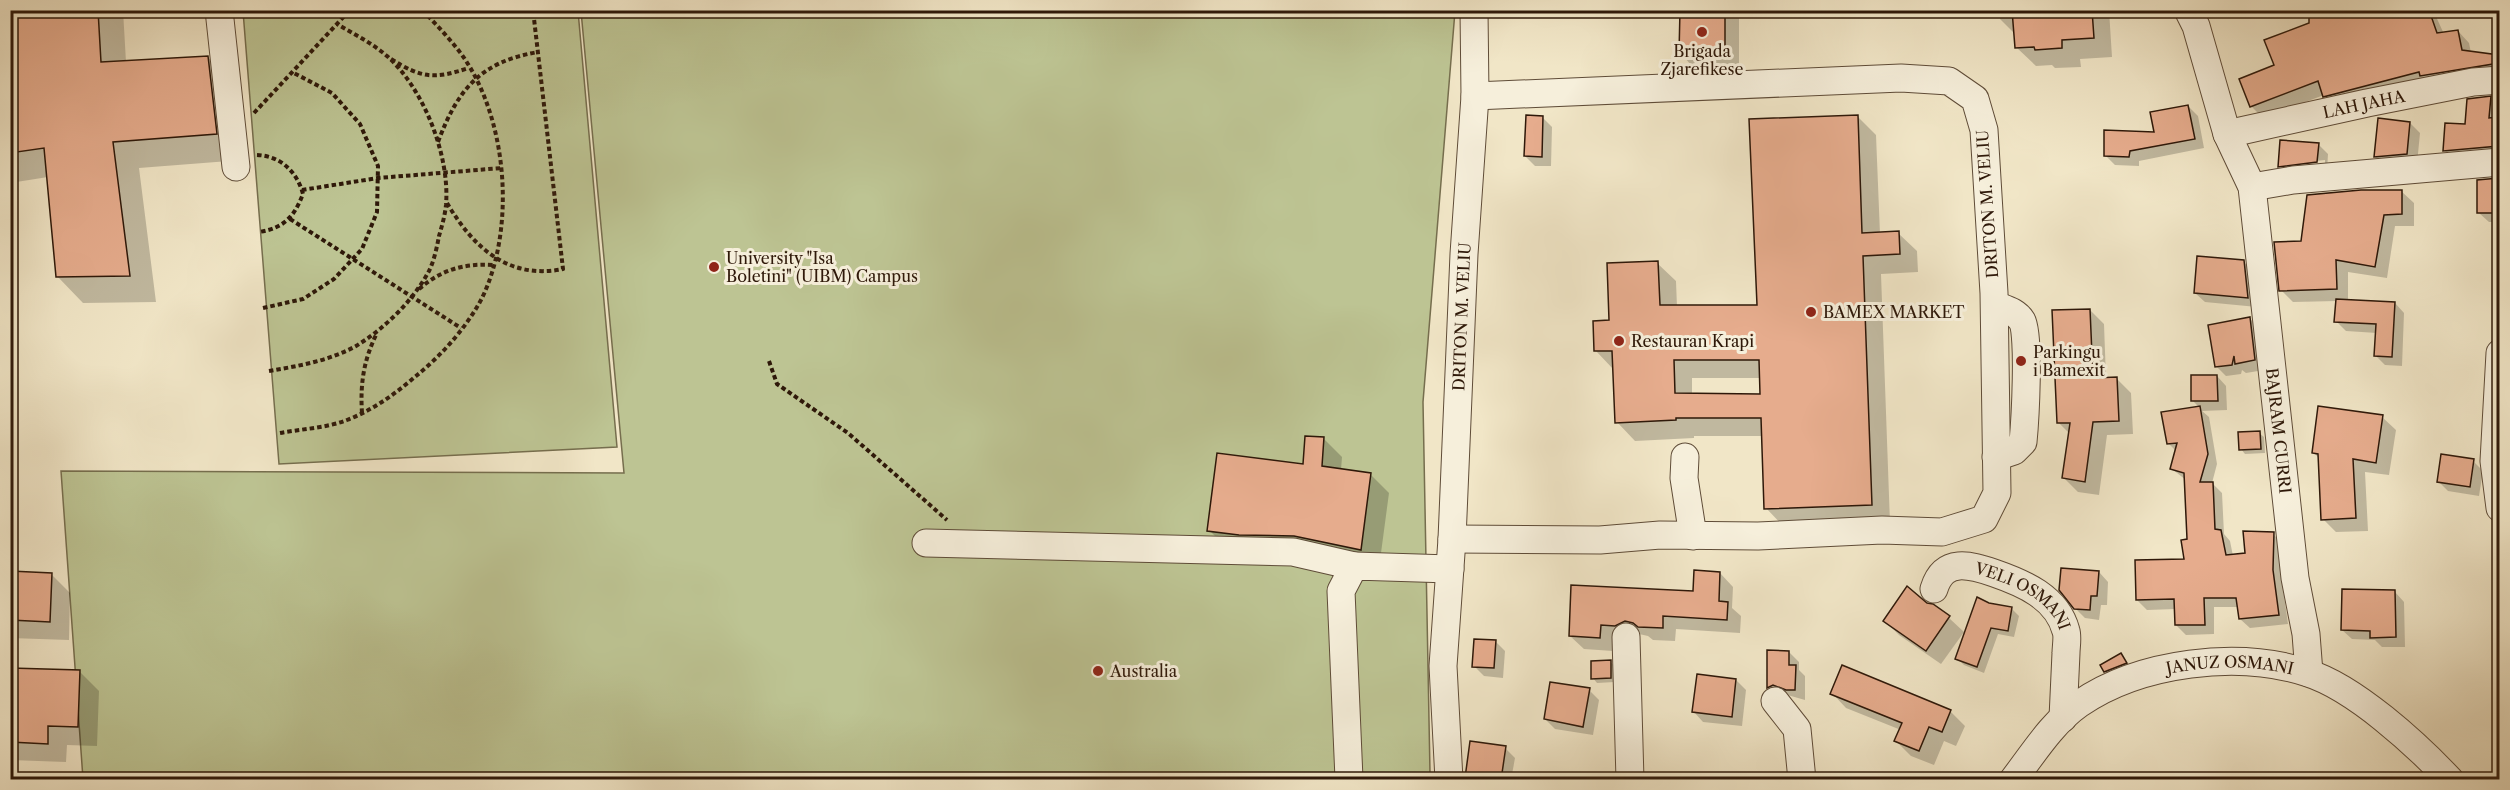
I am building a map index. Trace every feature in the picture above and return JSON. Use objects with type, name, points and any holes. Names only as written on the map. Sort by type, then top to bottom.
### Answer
[{"type":"street","points":[[219,10],[232,136],[244,161]]},
{"type":"street","name":"DRITON M. VELIU","points":[[1449,780],[1443,666],[1452,539],[1464,254],[1474,96],[1474,10]]},
{"type":"street","name":"BAJRAM CURRI","points":[[2188,10],[2196,26],[2227,134],[2252,187],[2295,578],[2306,634],[2309,673]]},
{"type":"street","name":"DRITON M. VELIU","points":[[1452,539],[1600,540],[1882,530],[1942,532],[1984,519],[1997,492],[1995,306],[1984,130],[1975,99],[1950,81],[1901,78],[1474,96]]},
{"type":"street","name":"LAH JAHA","points":[[2227,134],[2367,103],[2473,82],[2499,80]]},
{"type":"street","points":[[2252,187],[2293,180],[2499,162]]},
{"type":"street","points":[[2499,353],[2494,461],[2499,508]]},
{"type":"street","points":[[1685,456],[1684,478],[1693,536]]},
{"type":"street","points":[[926,543],[1293,552],[1354,566],[1450,569]]},
{"type":"street","name":"VELI OSMANI","points":[[1934,589],[1937,578],[1944,571],[1963,564],[2020,581],[2034,589],[2046,600],[2057,612],[2067,632],[2063,718]]},
{"type":"street","points":[[1349,779],[1341,591],[1354,566]]},
{"type":"street","points":[[1626,637],[1629,780]]},
{"type":"street","name":"JANUZ OSMANI","points":[[2013,780],[2063,718],[2080,704],[2123,682],[2179,665],[2231,662],[2265,664],[2309,673],[2356,699],[2418,746],[2450,780]]},
{"type":"street","points":[[1775,701],[1797,729],[1802,780]]},
{"type":"path","points":[[232,136],[350,10]]},
{"type":"path","points":[[280,433],[345,421],[377,406],[427,367],[461,328],[483,296],[495,257],[502,218],[502,168],[496,134],[482,91],[462,56],[422,10]]},
{"type":"path","points":[[446,202],[464,231],[477,244],[512,267],[530,272],[563,269],[533,10]]},
{"type":"path","points":[[337,24],[408,69],[430,77],[469,68]]},
{"type":"path","points":[[438,142],[455,102],[475,79],[506,59],[538,52]]},
{"type":"path","points":[[388,57],[422,104],[438,142],[445,174],[446,202],[430,270],[412,296]]},
{"type":"path","points":[[263,308],[303,299],[334,279],[362,249],[377,212],[378,166],[360,124],[332,93],[292,72]]},
{"type":"path","points":[[244,161],[267,155],[283,163],[297,177],[303,194],[290,219],[273,230],[259,232]]},
{"type":"path","points":[[302,190],[378,178],[502,168]]},
{"type":"path","points":[[290,219],[461,328]]},
{"type":"path","points":[[268,371],[328,358],[355,346],[379,330],[429,281],[450,269],[469,265],[492,266]]},
{"type":"path","points":[[362,413],[360,393],[363,372],[369,349],[379,330]]},
{"type":"path","points":[[769,361],[777,384],[848,433],[974,544]]},
{"type":"green space","points":[[243,11],[578,11],[617,447],[279,464]]},
{"type":"green space","points":[[581,11],[1455,11],[1423,402],[1430,773],[1423,779],[83,779],[61,471],[624,473]]},
{"type":"building","points":[[10,10],[98,10],[101,62],[208,56],[217,134],[113,142],[130,276],[56,277],[44,148],[10,153]]},
{"type":"building","name":"Brigada Zjarefikese","points":[[1680,10],[1725,10],[1725,55],[1679,54]]},
{"type":"building","points":[[2012,10],[2092,10],[2094,38],[2062,40],[2062,48],[2035,50],[2034,47],[2015,48]]},
{"type":"building","points":[[2309,10],[2429,10],[2437,33],[2458,30],[2462,50],[2499,55],[2499,63],[2420,76],[2419,72],[2323,97],[2318,81],[2250,107],[2239,79],[2274,65],[2264,40],[2309,23]]},
{"type":"building","points":[[2491,96],[2489,118],[2499,117],[2499,146],[2443,151],[2445,123],[2465,124],[2467,99]]},
{"type":"building","points":[[2188,105],[2195,139],[2130,151],[2129,157],[2104,156],[2104,130],[2154,132],[2150,112]]},
{"type":"building","points":[[1526,115],[1543,116],[1542,157],[1524,156]]},
{"type":"building","name":"BAMEX MARKET","points":[[1858,115],[1862,233],[1899,231],[1900,254],[1863,256],[1872,505],[1764,509],[1761,418],[1676,418],[1676,420],[1615,423],[1612,351],[1594,351],[1593,321],[1609,320],[1607,263],[1658,261],[1660,305],[1757,305],[1749,119]],"holes":[[[1674,360],[1759,360],[1760,394],[1675,393]]]},
{"type":"building","points":[[2378,118],[2410,122],[2407,154],[2374,157]]},
{"type":"building","points":[[2280,140],[2319,143],[2317,162],[2278,167]]},
{"type":"building","points":[[2499,178],[2499,213],[2477,213],[2477,180]]},
{"type":"building","points":[[2361,190],[2402,190],[2402,214],[2384,215],[2375,267],[2336,260],[2337,289],[2279,291],[2274,242],[2301,241],[2307,195]]},
{"type":"building","points":[[2197,256],[2244,260],[2248,298],[2194,293]]},
{"type":"building","points":[[2336,299],[2395,302],[2392,357],[2374,356],[2376,324],[2334,322]]},
{"type":"building","points":[[2090,309],[2093,378],[2117,377],[2119,421],[2093,422],[2085,482],[2062,478],[2070,423],[2057,423],[2052,310]]},
{"type":"building","points":[[2250,317],[2255,360],[2235,364],[2234,356],[2232,365],[2215,367],[2208,325]]},
{"type":"building","points":[[2191,375],[2217,375],[2218,401],[2191,401]]},
{"type":"building","points":[[2200,406],[2208,454],[2200,482],[2213,482],[2215,529],[2221,530],[2226,555],[2245,553],[2243,531],[2274,532],[2273,570],[2279,615],[2239,619],[2236,598],[2204,598],[2205,625],[2175,625],[2174,599],[2136,600],[2135,560],[2184,559],[2181,540],[2187,539],[2184,473],[2170,469],[2177,443],[2167,444],[2161,412]]},
{"type":"building","points":[[2318,406],[2383,415],[2376,463],[2353,459],[2356,518],[2321,520],[2318,454],[2312,453]]},
{"type":"building","points":[[2260,431],[2261,449],[2239,450],[2238,432]]},
{"type":"building","points":[[1305,436],[1324,437],[1322,466],[1371,473],[1361,550],[1294,536],[1239,535],[1207,531],[1217,453],[1303,464]]},
{"type":"building","points":[[2441,454],[2474,459],[2470,487],[2437,482]]},
{"type":"building","points":[[2061,568],[2099,571],[2097,596],[2091,596],[2090,610],[2074,609],[2059,590]]},
{"type":"building","points":[[1694,570],[1720,572],[1719,601],[1728,602],[1727,620],[1663,616],[1663,628],[1638,627],[1625,621],[1615,626],[1601,625],[1600,638],[1569,636],[1571,585],[1693,591]]},
{"type":"building","points":[[10,571],[52,573],[50,622],[10,620]]},
{"type":"building","points":[[1907,586],[1927,603],[1933,604],[1950,616],[1926,651],[1883,621]]},
{"type":"building","points":[[2342,589],[2395,590],[2396,637],[2370,638],[2370,631],[2341,630]]},
{"type":"building","points":[[1977,597],[1989,603],[2012,607],[2008,631],[1991,628],[1977,667],[1955,659]]},
{"type":"building","points":[[1474,639],[1496,640],[1494,668],[1472,667]]},
{"type":"building","points":[[1767,650],[1789,651],[1789,665],[1796,665],[1795,690],[1786,690],[1773,685],[1767,688]]},
{"type":"building","points":[[2121,653],[2127,663],[2104,672],[2100,665]]},
{"type":"building","points":[[1611,660],[1611,678],[1591,679],[1591,661]]},
{"type":"building","points":[[1842,665],[1951,710],[1942,732],[1929,727],[1919,751],[1894,741],[1902,723],[1830,694]]},
{"type":"building","points":[[10,668],[80,670],[78,727],[48,726],[48,744],[10,742]]},
{"type":"building","points":[[1697,674],[1736,679],[1732,717],[1692,712]]},
{"type":"building","points":[[1550,682],[1590,688],[1583,727],[1544,719]]},
{"type":"building","points":[[1470,741],[1506,746],[1501,780],[1465,778]]},
{"type":"place","name":"Brigada Zjarefikese","points":[[1702,32]]},
{"type":"place","name":"University \"Isa Boletini\" (UIBM) Campus","points":[[714,267]]},
{"type":"place","name":"BAMEX MARKET","points":[[1811,312]]},
{"type":"place","name":"Restauran Krapi","points":[[1619,341]]},
{"type":"place","name":"Parkingu i Bamexit","points":[[2021,361]]},
{"type":"place","name":"Australia","points":[[1098,671]]}]
